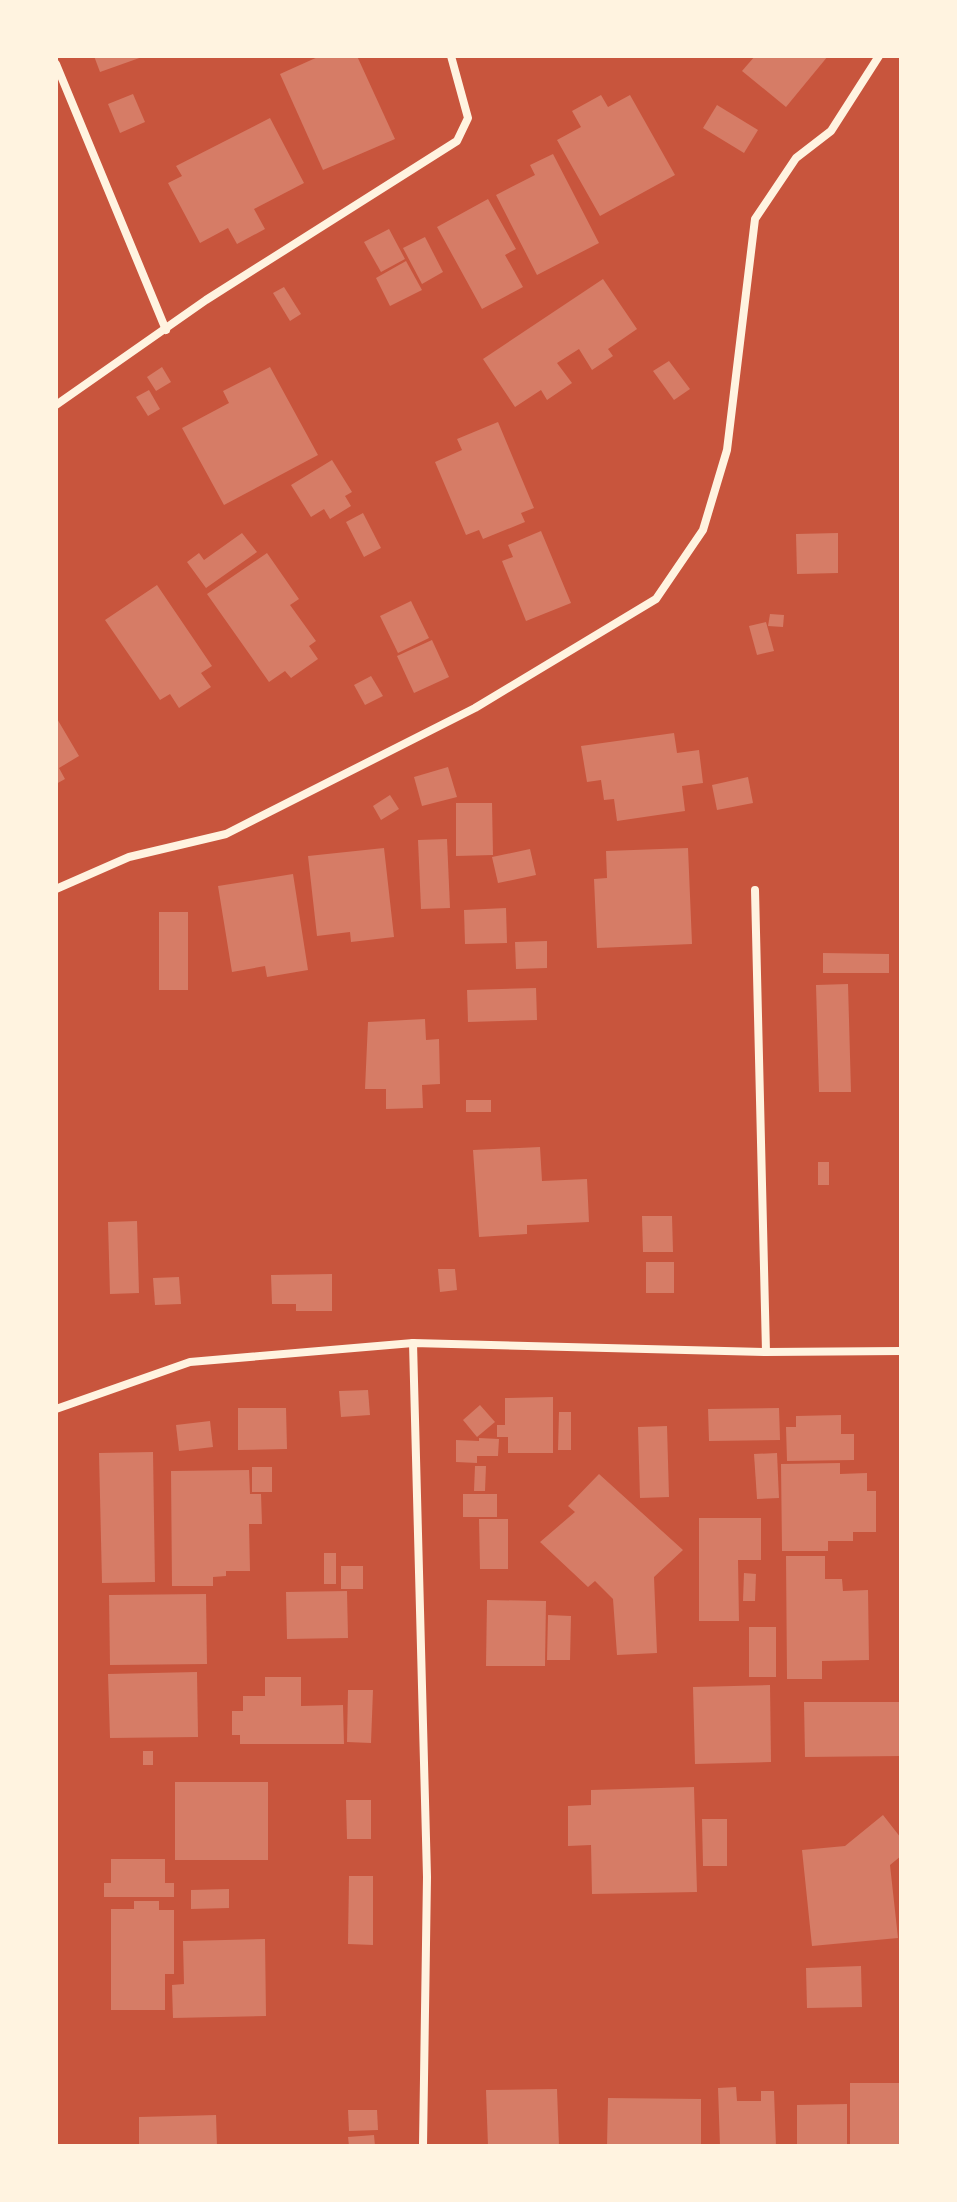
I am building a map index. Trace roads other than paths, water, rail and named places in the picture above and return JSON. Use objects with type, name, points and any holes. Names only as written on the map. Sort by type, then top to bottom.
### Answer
[{"type":"street","points":[[56,405],[206,300],[457,141],[468,118],[451,56]]},
{"type":"street","points":[[56,889],[129,857],[226,834],[475,708],[656,599],[703,530],[727,450],[755,219],[796,158],[831,131],[879,56]]},
{"type":"street","points":[[56,64],[166,330]]},
{"type":"street","points":[[755,890],[766,1352]]},
{"type":"street","points":[[413,1343],[427,1877],[423,2146]]},
{"type":"street","points":[[56,1409],[190,1362],[413,1343],[766,1352],[901,1351]]}]
